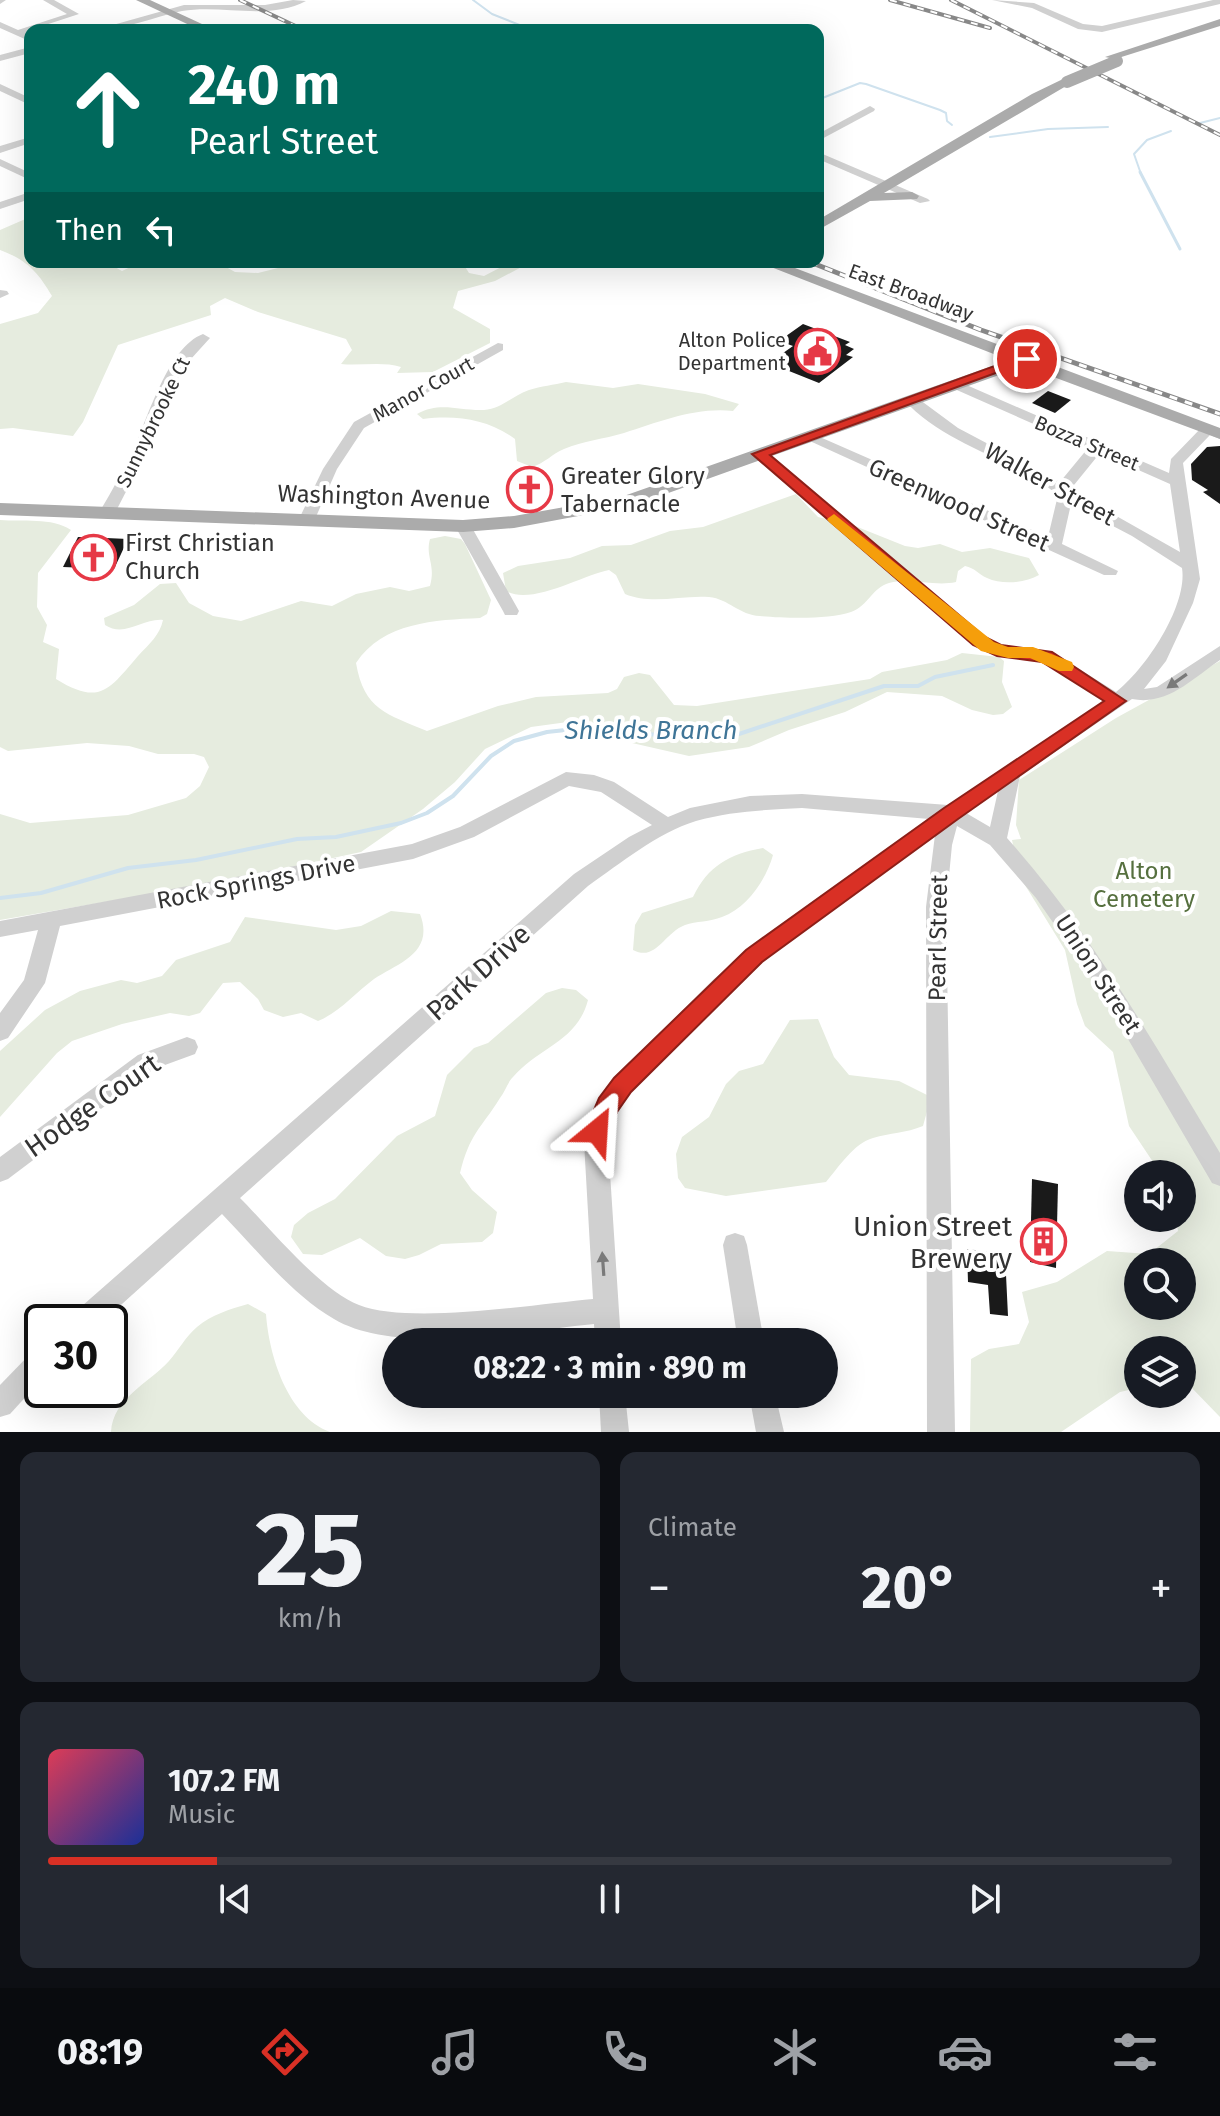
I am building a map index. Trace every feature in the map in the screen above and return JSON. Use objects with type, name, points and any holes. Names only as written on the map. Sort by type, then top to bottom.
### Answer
[{"type":"main road","points":[[141,0],[207,24]]},
{"type":"main road","points":[[824,211],[884,182],[1064,80],[1114,59],[1220,25]]},
{"type":"main road","points":[[824,222],[884,182],[909,172],[1064,80]]},
{"type":"main road","points":[[909,172],[907,179],[921,197]]},
{"type":"main road","points":[[863,199],[887,195],[921,197]]},
{"type":"main road","name":"East Broadway","points":[[792,268],[1216,433]]},
{"type":"main road","points":[[900,312],[928,329],[965,343],[981,355],[980,366],[955,384]]},
{"type":"main road","name":"Washington Avenue","points":[[0,509],[463,526],[514,522],[625,502],[1027,359]]},
{"type":"street","points":[[44,24],[75,14],[47,0]]},
{"type":"street","points":[[996,0],[1034,6],[1081,27],[1102,29],[1220,1]]},
{"type":"street","points":[[122,24],[171,9],[198,6],[265,8],[304,1]]},
{"type":"street","points":[[213,24],[212,18],[218,14],[281,9],[304,1]]},
{"type":"street","points":[[171,9],[198,6]]},
{"type":"street","points":[[171,9],[245,12]]},
{"type":"street","points":[[0,25],[24,36]]},
{"type":"street","points":[[17,33],[24,31]]},
{"type":"street","points":[[0,58],[24,52]]},
{"type":"street","points":[[0,87],[24,99]]},
{"type":"street","points":[[824,135],[870,109]]},
{"type":"street","points":[[0,150],[24,142]]},
{"type":"street","points":[[824,157],[921,197]]},
{"type":"street","points":[[0,162],[24,172]]},
{"type":"street","points":[[0,206],[24,197]]},
{"type":"street","name":"Sunnybrooke Ct","points":[[108,511],[150,429],[168,382],[189,349],[203,338]]},
{"type":"street","name":"Manor Court","points":[[307,519],[330,469],[359,425],[498,347]]},
{"type":"street","name":"Bozza Street","points":[[955,384],[1176,481]]},
{"type":"street","name":"Walker Street","points":[[911,400],[953,431],[1047,479],[1066,494],[1190,566]]},
{"type":"street","points":[[607,1328],[596,1142],[599,1122],[608,1106],[637,1070],[754,956],[951,813],[1123,697],[1149,674],[1191,587],[1176,481],[1179,457],[1216,433]]},
{"type":"street","name":"Greenwood Street","points":[[808,437],[1110,571]]},
{"type":"street","points":[[1053,547],[1066,484],[1096,448]]},
{"type":"street","points":[[760,454],[979,641],[997,650]]},
{"type":"street","points":[[463,526],[511,611]]},
{"type":"street","points":[[973,649],[1046,656],[1123,697],[1149,696],[1163,691],[1220,652]]},
{"type":"street","points":[[997,840],[1011,774]]},
{"type":"street","name":"Rock Springs Drive","points":[[0,929],[413,851],[467,832],[558,781],[580,778],[605,784],[667,826]]},
{"type":"street","name":"Park Drive","points":[[103,1304],[581,880],[636,842],[690,815],[719,808],[780,801],[951,813]]},
{"type":"street","name":"Union Street","points":[[951,813],[997,840],[1043,892],[1105,980],[1220,1175]]},
{"type":"street","name":"Pearl Street","points":[[941,1432],[936,907],[942,845],[951,813]]},
{"type":"street","points":[[0,1031],[34,983],[51,920]]},
{"type":"street","name":"Hodge Court","points":[[0,1171],[133,1071],[158,1056],[187,1047]]},
{"type":"street","points":[[223,1198],[316,1289],[343,1311],[367,1321],[399,1324],[472,1322],[606,1310]]},
{"type":"street","points":[[735,1245],[749,1328]]},
{"type":"street","points":[[0,1404],[24,1379]]},
{"type":"street","points":[[613,1408],[615,1432]]},
{"type":"street","points":[[765,1408],[770,1432]]},
{"type":"green space","points":[[24,220],[24,263],[0,250],[0,230]]},
{"type":"green space","points":[[31,268],[117,268],[122,271],[128,268],[228,268],[235,272],[258,273],[278,268],[466,268],[469,273],[484,276],[499,268],[520,268],[495,281],[458,291],[453,308],[490,329],[490,343],[433,372],[397,373],[401,367],[341,364],[352,350],[346,339],[258,312],[225,298],[210,306],[211,315],[118,345],[83,422],[73,436],[0,429],[0,324],[38,313],[52,296]]},
{"type":"green space","points":[[566,382],[613,388],[638,384],[705,394],[739,404],[733,411],[691,413],[579,444],[532,467],[517,461],[515,439],[494,427],[460,418],[423,419],[417,414],[442,407],[490,409],[529,390]]},
{"type":"green space","points":[[796,494],[818,517],[855,526],[905,546],[918,548],[940,544],[962,552],[990,548],[1029,558],[1039,575],[1020,581],[999,582],[965,566],[958,571],[956,582],[889,583],[851,612],[806,618],[753,615],[709,597],[635,597],[625,594],[616,575],[609,570],[529,595],[506,591],[503,573],[518,566],[570,558],[602,546],[631,545],[670,531],[703,527]]},
{"type":"green space","points":[[0,520],[55,523],[71,530],[38,573],[37,607],[47,625],[43,642],[59,649],[56,679],[84,692],[103,690],[112,685],[157,635],[163,620],[120,629],[105,625],[104,618],[134,605],[160,584],[176,583],[189,603],[213,616],[241,621],[301,601],[332,606],[356,594],[390,587],[409,591],[430,586],[430,539],[445,536],[461,539],[465,544],[491,600],[487,614],[480,618],[428,622],[395,631],[367,649],[356,663],[371,701],[389,714],[427,731],[498,706],[536,697],[608,693],[617,689],[624,677],[639,673],[650,675],[674,705],[697,706],[870,679],[882,672],[947,660],[962,653],[999,657],[1004,661],[1002,682],[1012,707],[1003,714],[993,715],[972,710],[942,696],[887,692],[845,712],[749,747],[689,756],[632,743],[575,721],[531,727],[485,749],[455,782],[423,809],[361,852],[221,882],[0,920],[0,814],[30,823],[128,815],[186,798],[200,786],[209,767],[204,757],[194,754],[158,754],[129,746],[87,743],[8,751],[0,747]]},
{"type":"green space","name":"Alton Cemetery","points":[[1220,661],[1220,1417],[1196,1392],[1196,1336],[1124,1336],[1124,1391],[1061,1432],[970,1432],[971,1359],[989,1349],[1019,1344],[1029,1322],[1022,1292],[1057,1282],[1107,1251],[1124,1252],[1124,1320],[1196,1320],[1196,1248],[1157,1248],[1177,1232],[1196,1232],[1196,1160],[1152,1160],[1129,1126],[1113,1052],[1085,1026],[1065,950],[1020,877],[1012,840],[1021,839],[1016,825],[1019,780],[1116,718]]},
{"type":"green space","points":[[763,848],[773,855],[770,864],[754,892],[740,907],[717,919],[685,925],[648,952],[633,950],[635,925],[642,913],[693,897],[705,877],[721,863]]},
{"type":"green space","points":[[391,911],[420,914],[423,938],[418,947],[403,962],[374,979],[326,1017],[318,1021],[301,1013],[283,1017],[264,1010],[258,999],[240,982],[223,983],[200,1013],[189,1016],[170,1013],[122,1024],[72,1041],[57,1053],[0,1117],[0,1051],[45,1010],[80,991],[121,980],[137,983],[162,976],[176,960],[230,942],[245,917],[336,930],[361,926]]},
{"type":"green space","points":[[562,988],[576,990],[588,1000],[583,1014],[566,1035],[511,1079],[476,1132],[460,1173],[472,1190],[497,1212],[493,1233],[482,1242],[441,1244],[405,1259],[386,1256],[360,1238],[322,1255],[303,1254],[291,1237],[294,1225],[308,1213],[335,1199],[397,1136],[435,1116],[447,1075],[474,1048],[488,1043],[546,993]]},
{"type":"green space","points":[[818,1019],[834,1057],[849,1075],[899,1081],[931,1097],[923,1126],[879,1136],[859,1145],[826,1182],[726,1196],[685,1188],[678,1178],[676,1154],[682,1137],[709,1117],[726,1084],[739,1071],[763,1064],[790,1020]]},
{"type":"green space","points":[[248,1304],[266,1314],[271,1347],[283,1382],[302,1413],[330,1432],[111,1432],[118,1410],[128,1408],[128,1398],[133,1392],[169,1361],[202,1323]]},
{"type":"building","name":"Alton Police Department","points":[[803,324],[850,342],[845,345],[854,349],[846,355],[853,357],[819,383],[769,363],[793,346],[779,341]]},
{"type":"building","points":[[1048,391],[1071,400],[1055,413],[1032,403]]},
{"type":"building","points":[[1220,446],[1220,504],[1203,492],[1208,490],[1192,480],[1191,464],[1207,447]]},
{"type":"building","name":"Greater Glory Tabernacle","points":[[535,473],[548,503],[524,507],[512,477]]},
{"type":"building","name":"First Christian Church","points":[[78,537],[128,539],[114,569],[63,567]]},
{"type":"building","name":"Union Street Brewery","points":[[1032,1179],[1058,1184],[1056,1268],[1030,1262]]},
{"type":"building","points":[[967,1249],[1005,1254],[1008,1316],[990,1314],[988,1285],[968,1282]]},
{"type":"waterway","points":[[473,0],[492,14],[517,24]]},
{"type":"waterway","points":[[824,97],[860,83],[866,84],[940,110],[946,113],[947,121],[952,125]]},
{"type":"waterway","name":"Shields Branch","points":[[1200,123],[1220,118]]},
{"type":"waterway","points":[[990,137],[1048,129],[1108,127]]},
{"type":"waterway","name":"Shields Branch","points":[[1141,174],[1134,154],[1147,140],[1171,131]]},
{"type":"waterway","name":"Shields Branch","points":[[1141,174],[1180,249]]},
{"type":"waterway","name":"Shields Branch","points":[[0,898],[41,893],[128,868],[196,860],[297,839],[336,837],[401,823],[427,813],[453,796],[491,756],[514,741],[547,732],[584,728],[658,735],[739,734],[884,686],[918,686],[935,677],[993,665]]},
{"type":"railway","points":[[240,0],[291,24]]},
{"type":"railway","points":[[890,0],[990,28]]},
{"type":"railway","points":[[951,0],[1220,135]]},
{"type":"railway","points":[[824,268],[981,330],[1220,414]]},
{"type":"slow traffic","points":[[834,519],[979,641],[997,650],[1033,652],[1066,667]]},
{"type":"place","name":"Alton Police Department","points":[[817,352]]},
{"type":"place","name":"Greater Glory Tabernacle","points":[[530,490]]},
{"type":"place","name":"First Christian Church","points":[[94,557]]},
{"type":"place","name":"Union Street Brewery","points":[[1043,1242]]},
{"type":"route","points":[[597,1131],[608,1106],[623,1085],[754,956],[951,813],[1117,701],[1046,656],[997,650],[979,641],[760,454],[1027,359]]}]
